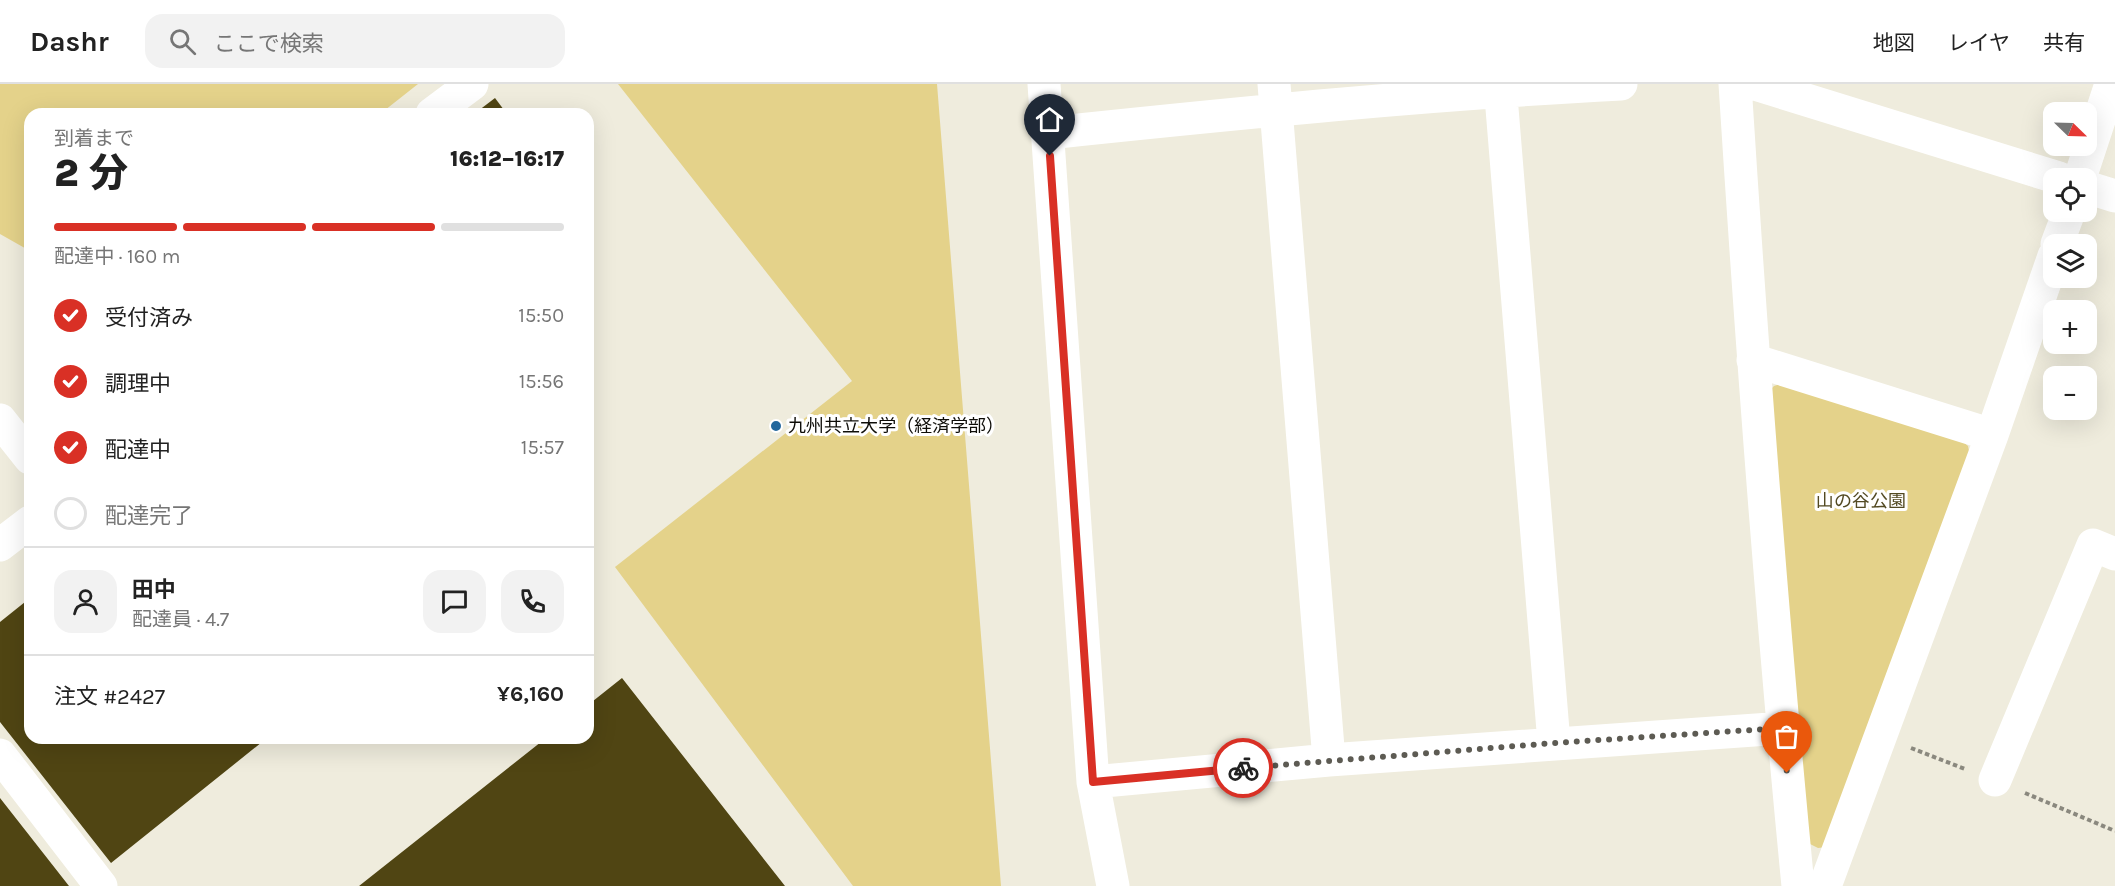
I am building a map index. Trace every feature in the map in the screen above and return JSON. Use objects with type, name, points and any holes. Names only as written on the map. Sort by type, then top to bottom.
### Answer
[{"type":"street","points":[[440,108],[472,84]]},
{"type":"street","points":[[1044,84],[1093,782],[1113,886]]},
{"type":"street","points":[[1049,133],[1275,97],[1621,84]]},
{"type":"street","points":[[1735,84],[1753,360],[1782,728],[1798,886]]},
{"type":"street","points":[[1755,84],[2043,173]]},
{"type":"street","points":[[2083,168],[2111,84]]},
{"type":"street","points":[[1500,87],[1554,743]]},
{"type":"street","points":[[1275,97],[1329,760]]},
{"type":"street","points":[[2097,190],[2115,196]]},
{"type":"street","points":[[1825,886],[1882,737],[2043,288]]},
{"type":"street","points":[[1753,360],[1992,435]]},
{"type":"street","points":[[0,420],[24,450]]},
{"type":"street","points":[[0,545],[24,527]]},
{"type":"street","points":[[1995,780],[2093,545],[2115,554]]},
{"type":"street","points":[[1093,782],[1329,760],[1782,728]]},
{"type":"street","points":[[0,756],[101,886]]},
{"type":"green space","points":[[0,84],[418,84],[388,108],[24,108],[24,248],[0,234]]},
{"type":"green space","points":[[618,84],[937,84],[1001,886],[853,886],[615,567],[852,381]]},
{"type":"green space","name":"山の谷公園","points":[[1783,383],[1961,440],[1968,446],[1970,456],[1827,847],[1818,848],[1806,842],[1768,392],[1774,386]]},
{"type":"building","points":[[495,98],[502,108],[482,108]]},
{"type":"building","points":[[24,603],[24,744],[260,744],[111,863],[0,722],[0,622]]},
{"type":"building","points":[[622,678],[785,886],[359,886],[538,744],[594,744],[594,700]]},
{"type":"building","points":[[0,798],[69,886],[0,886]]},
{"type":"way so far","points":[[1243,768],[1554,743],[1782,728],[1787,773]]},
{"type":"place","name":"九州共立大学（経済学部）","points":[[776,426]]},
{"type":"route","points":[[1050,156],[1093,782],[1243,768]]}]
